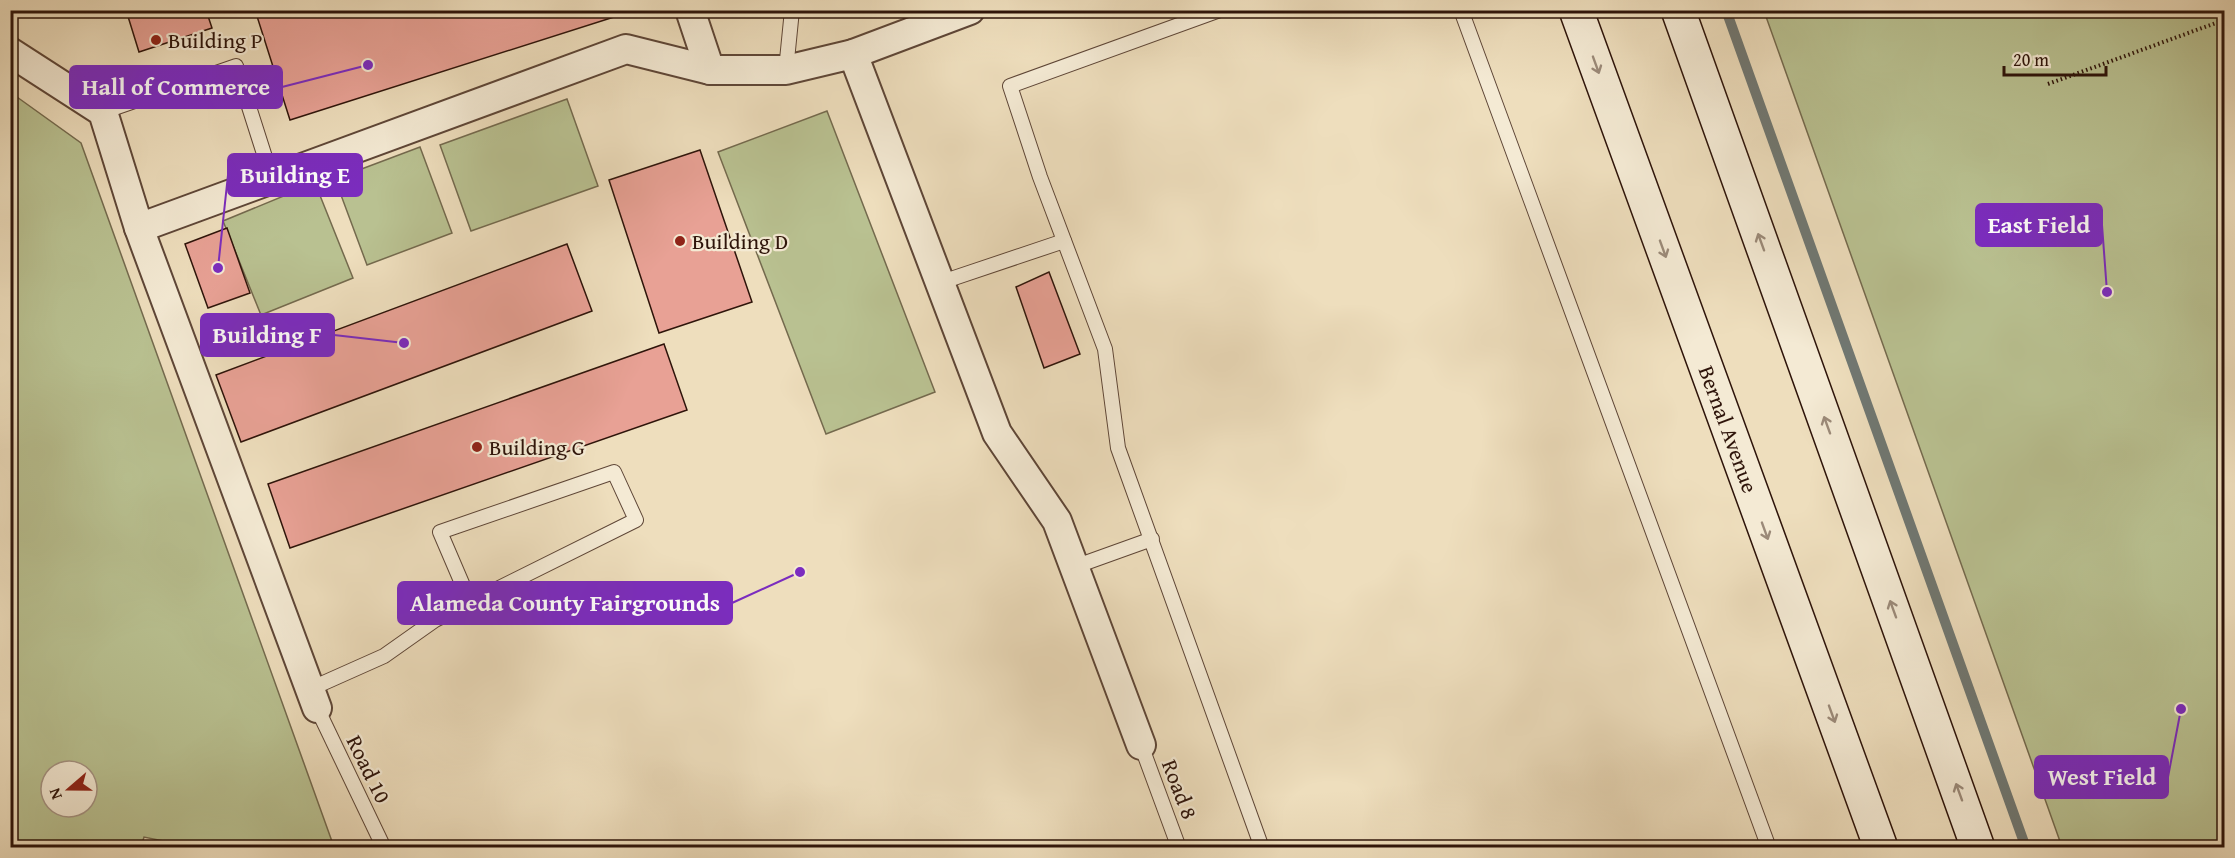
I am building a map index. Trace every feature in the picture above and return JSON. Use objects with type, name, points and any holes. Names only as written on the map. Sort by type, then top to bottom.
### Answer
[{"type":"main road","name":"Bernal Avenue","points":[[1576,10],[1881,848]]},
{"type":"main road","points":[[1678,10],[1978,848]]},
{"type":"street","points":[[690,10],[710,70]]},
{"type":"street","points":[[139,228],[626,49],[710,70],[786,70],[854,54],[970,10]]},
{"type":"street","points":[[10,52],[103,112],[139,228],[313,699]]},
{"type":"street","points":[[854,54],[997,432],[1057,520],[1141,745]]},
{"type":"lane","points":[[786,70],[792,10]]},
{"type":"lane","points":[[1220,10],[1010,86],[1064,241],[1105,349],[1118,448],[1262,848]]},
{"type":"lane","points":[[1461,10],[1769,848]]},
{"type":"lane","points":[[103,112],[236,66],[272,179]]},
{"type":"lane","points":[[942,282],[1064,241]]},
{"type":"lane","points":[[313,699],[384,656],[435,620],[636,520],[614,472],[440,532],[470,602]]},
{"type":"lane","points":[[1074,567],[1152,540]]},
{"type":"lane","name":"Road 10","points":[[313,699],[384,848]]},
{"type":"lane","name":"Road 8","points":[[1141,745],[1179,848]]},
{"type":"path","points":[[2048,84],[2224,20]]},
{"type":"green space","points":[[1764,11],[2224,11],[2224,847],[2062,847]]},
{"type":"green space","points":[[10,92],[81,143],[334,847],[193,847],[144,837],[141,847],[11,847]]},
{"type":"green space","points":[[567,99],[598,186],[471,231],[440,145]]},
{"type":"green space","points":[[827,111],[935,392],[826,434],[718,152]]},
{"type":"green space","points":[[420,147],[452,233],[367,265],[335,179]]},
{"type":"green space","points":[[315,183],[353,278],[261,315],[223,221]]},
{"type":"building","name":"Building P","points":[[126,10],[206,10],[212,28],[139,52]]},
{"type":"building","points":[[255,10],[636,10],[290,120]]},
{"type":"building","name":"Building D","points":[[700,150],[752,302],[659,333],[609,180]]},
{"type":"building","points":[[227,228],[250,293],[208,308],[185,244]]},
{"type":"building","points":[[567,244],[592,311],[241,442],[216,375]]},
{"type":"building","points":[[1049,272],[1080,354],[1044,368],[1016,287]]},
{"type":"building","name":"Building G","points":[[664,344],[687,410],[290,548],[268,484]]},
{"type":"waterway","points":[[1726,10],[2026,848]]},
{"type":"place","name":"Building P","points":[[156,40]]},
{"type":"place","name":"Hall of Commerce","points":[[368,65]]},
{"type":"place","name":"Building D","points":[[680,241]]},
{"type":"place","name":"Building E","points":[[218,268]]},
{"type":"place","name":"East Field","points":[[2107,292]]},
{"type":"place","name":"Building F","points":[[404,343]]},
{"type":"place","name":"Building G","points":[[477,447]]},
{"type":"place","name":"Alameda County Fairgrounds","points":[[800,572]]},
{"type":"place","name":"West Field","points":[[2181,709]]}]
